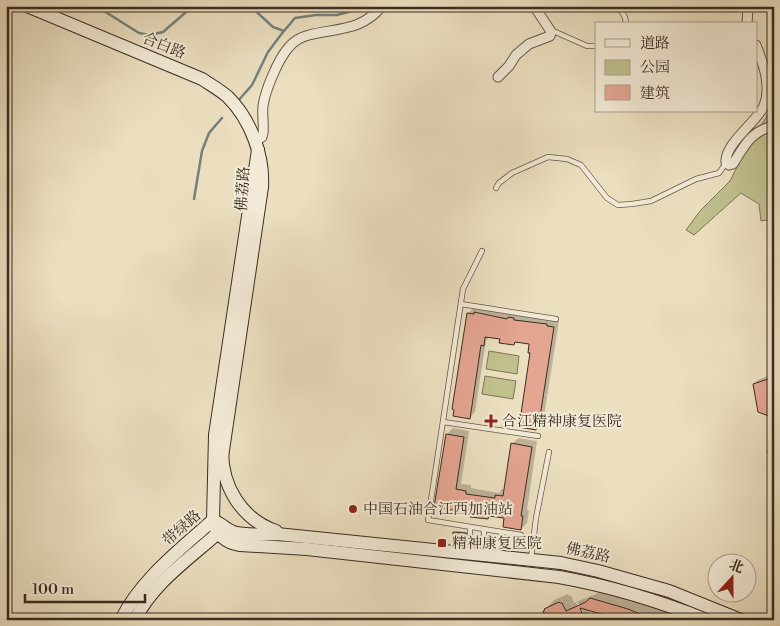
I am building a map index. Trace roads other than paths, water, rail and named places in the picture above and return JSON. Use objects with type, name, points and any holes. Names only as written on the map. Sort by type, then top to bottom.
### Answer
[{"type":"main road","name":"合白路","points":[[27,6],[202,79],[232,102],[247,124],[256,146]]},
{"type":"main road","name":"佛荔路","points":[[217,525],[222,451],[262,187],[262,165],[256,146]]},
{"type":"main road","name":"佛荔路","points":[[256,146],[215,435],[217,525],[225,540],[240,545],[299,549],[558,576],[604,586],[664,603],[707,620]]},
{"type":"main road","points":[[222,451],[223,471],[226,481],[239,504],[249,515],[261,524],[275,530],[311,538]]},
{"type":"main road","name":"佛荔路","points":[[217,525],[235,532],[561,563],[598,571],[669,591],[741,620]]},
{"type":"main road","name":"带绿路","points":[[121,620],[132,601],[152,576],[217,525]]},
{"type":"main road","name":"带绿路","points":[[135,620],[141,608],[155,591],[217,525]]},
{"type":"street","points":[[256,146],[264,133],[263,103],[284,53],[290,46],[296,40],[307,36],[356,26],[366,21],[382,6]]},
{"type":"street","points":[[498,77],[510,66],[516,55],[529,44],[550,36],[550,30],[534,6]]},
{"type":"street","points":[[747,22],[748,6]]},
{"type":"street","points":[[758,50],[763,62],[766,81],[766,94],[763,106],[728,152],[726,163],[729,166],[733,164],[747,141],[756,132],[774,126]]},
{"type":"lane","points":[[618,6],[625,17],[626,22]]},
{"type":"lane","points":[[550,30],[587,46],[595,46]]},
{"type":"lane","points":[[496,188],[499,183],[512,173],[548,157],[567,159],[581,165],[607,198],[618,205],[632,204],[652,201],[696,179],[719,174],[726,163]]},
{"type":"lane","points":[[482,251],[463,289],[428,520],[521,535]]},
{"type":"lane","points":[[461,304],[556,319]]},
{"type":"lane","points":[[443,422],[538,436]]},
{"type":"lane","points":[[530,573],[536,518],[549,452]]},
{"type":"lane","points":[[470,527],[470,554]]},
{"type":"lane","points":[[483,555],[484,529]]},
{"type":"waterway","points":[[96,6],[139,33],[149,35],[163,32],[193,6]]},
{"type":"waterway","points":[[250,6],[273,27],[284,31],[295,18],[337,15],[352,11],[359,6]]},
{"type":"waterway","points":[[238,101],[252,85],[268,52],[283,32]]},
{"type":"waterway","points":[[194,199],[202,151],[209,133],[222,118]]},
{"type":"place","name":"合江精神康复医院","points":[[491,421]]},
{"type":"place","name":"中国石油合江西加油站","points":[[353,509]]},
{"type":"place","name":"精神康复医院","points":[[442,543]]}]
